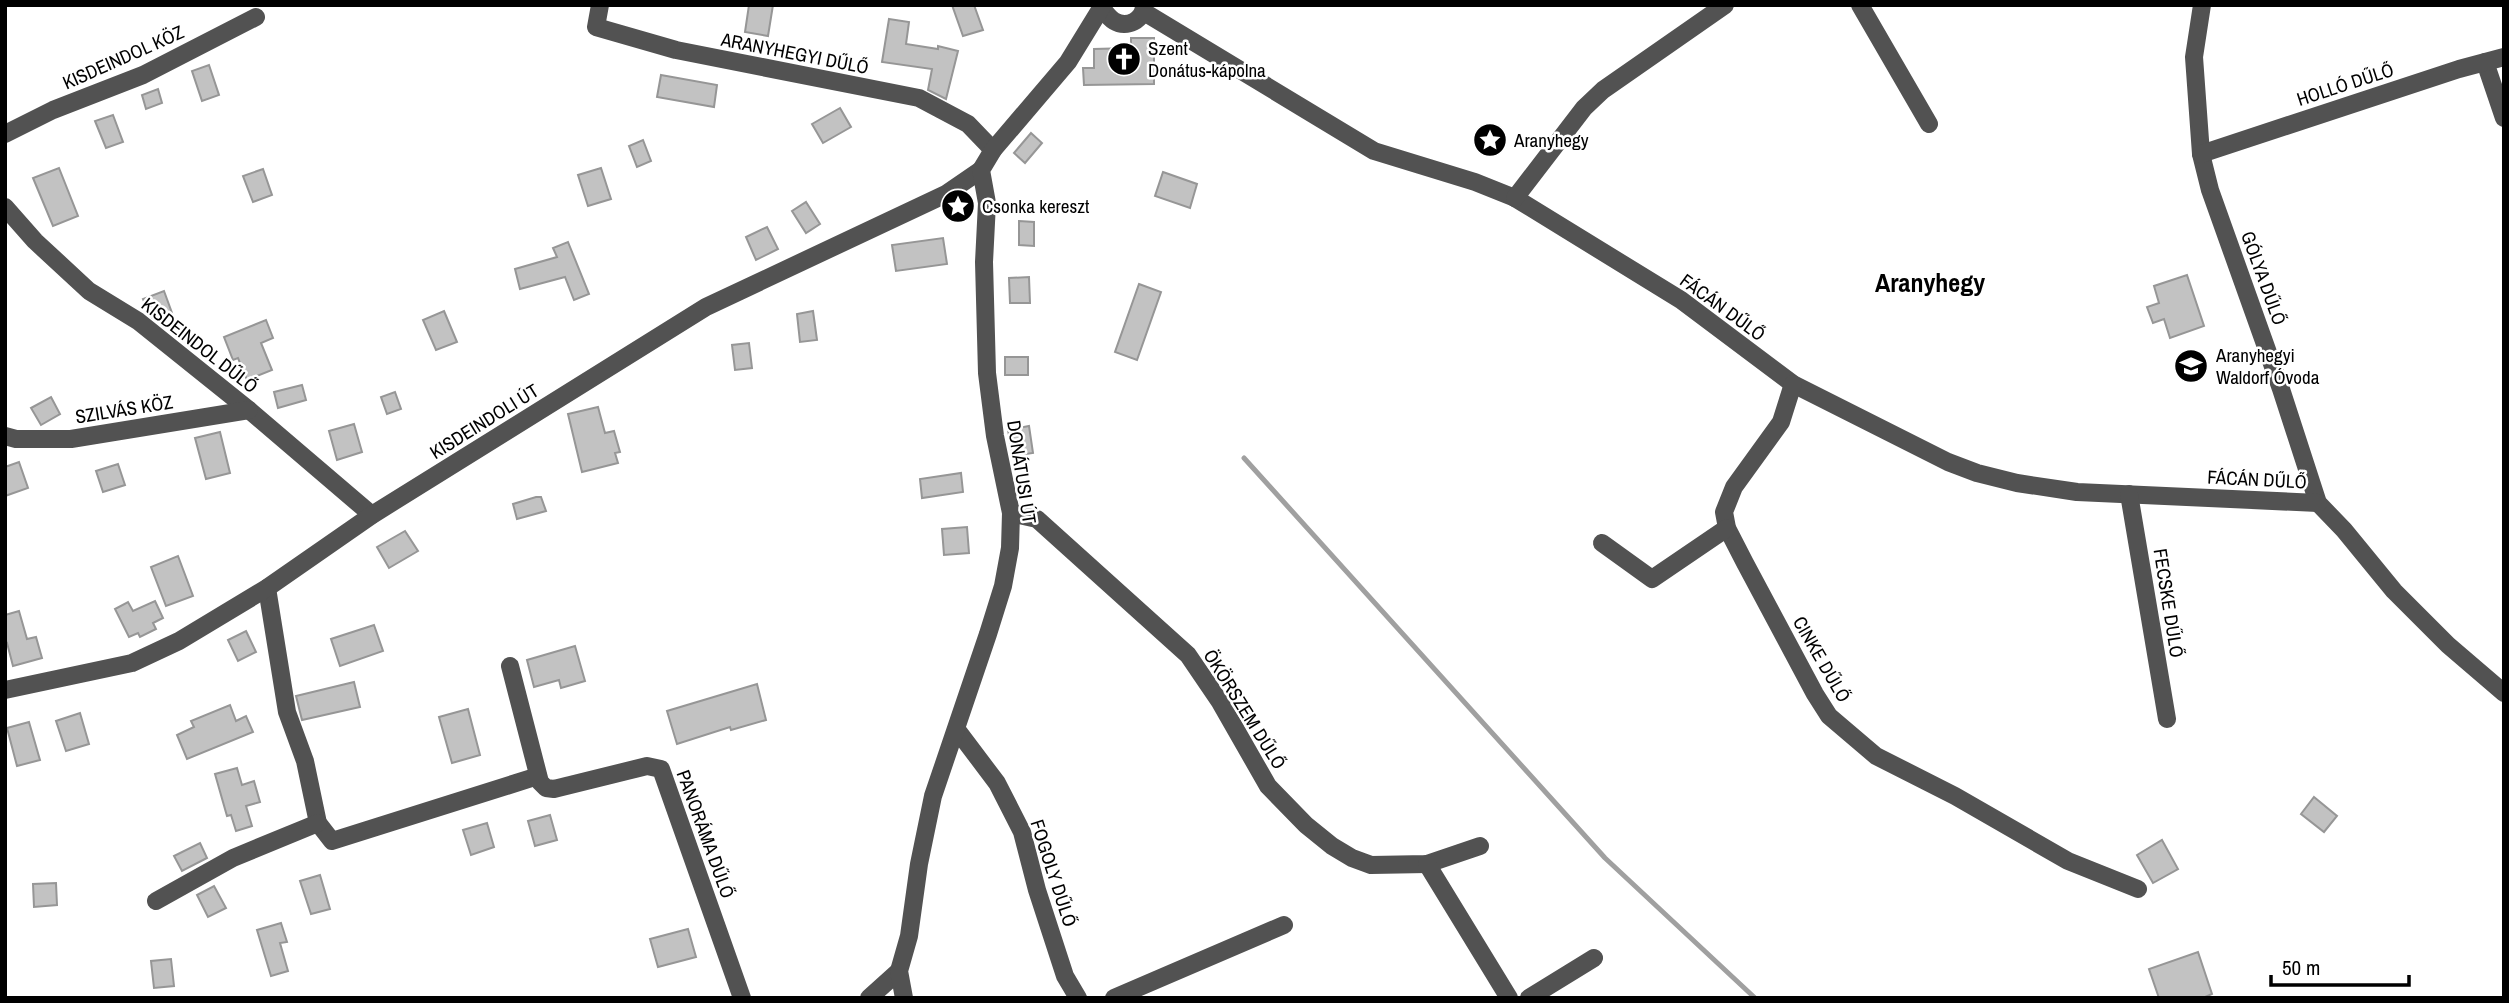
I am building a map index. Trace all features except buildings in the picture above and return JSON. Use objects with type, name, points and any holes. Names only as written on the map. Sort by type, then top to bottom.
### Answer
[{"type":"street","name":"ARANYHEGYI DŰLŐ","points":[[600,5],[596,27],[676,50],[919,98],[968,124],[993,150]]},
{"type":"street","points":[[1515,198],[1584,108],[1603,90],[1725,5]]},
{"type":"street","points":[[1860,5],[1928,124]]},
{"type":"street","name":"GÓLYA DŰLŐ","points":[[2202,5],[2194,57],[2201,154],[2210,190],[2281,389],[2318,503],[2394,591],[2448,645],[2504,693]]},
{"type":"street","points":[[981,170],[993,150],[1069,62],[1102,7]]},
{"type":"street","name":"FÁCÁN DŰLŐ","points":[[1102,7],[1114,22],[1126,25],[1137,20],[1144,8],[1374,151],[1475,182],[1515,198],[1681,300],[1793,384],[1903,441],[1977,473],[2017,483],[2065,490],[2318,503]]},
{"type":"street","name":"KISDEINDOL KÖZ","points":[[5,134],[53,110],[143,75],[256,16]]},
{"type":"street","name":"HOLLÓ DŰLŐ","points":[[2201,154],[2446,73],[2504,57]]},
{"type":"street","points":[[2485,62],[2504,118]]},
{"type":"street","name":"DONÁTUSI ÚT","points":[[899,971],[909,936],[919,864],[933,796],[1003,586],[1010,548],[1011,513],[995,436],[987,373],[984,262],[987,202],[981,170]]},
{"type":"street","name":"KISDEINDOLI ÚT","points":[[5,690],[132,663],[178,641],[267,587],[372,515],[706,307],[946,194],[981,170]]},
{"type":"street","name":"KISDEINDOL DŰLŐ","points":[[5,207],[35,241],[89,291],[138,321],[249,410],[372,515]]},
{"type":"street","points":[[1602,543],[1652,579],[1727,528],[1724,512],[1734,487],[1781,422],[1793,384]]},
{"type":"street","name":"SZILVÁS KÖZ","points":[[5,436],[16,439],[71,439],[249,410]]},
{"type":"street","name":"FECSKE DŰLŐ","points":[[2129,494],[2167,719]]},
{"type":"street","name":"ÖKÖRSZEM DŰLŐ","points":[[1011,513],[1037,519],[1188,655],[1220,702],[1268,786],[1306,825],[1352,858],[1371,864],[1427,864],[1480,846]]},
{"type":"street","name":"CINKE DŰLŐ","points":[[1727,528],[1815,694],[1829,716],[1852,737],[1876,756],[1955,796],[2057,856],[2098,875],[2138,889]]},
{"type":"street","points":[[267,587],[287,712],[305,761],[318,823],[332,841],[538,776],[510,666]]},
{"type":"street","name":"FOGOLY DŰLŐ","points":[[957,730],[997,783],[1022,832],[1037,890],[1065,976],[1078,998]]},
{"type":"street","name":"PANORÁMA DŰLŐ","points":[[538,776],[545,788],[554,789],[647,766],[661,769],[742,998]]},
{"type":"street","points":[[156,901],[233,858],[318,823]]},
{"type":"street","points":[[1427,864],[1509,998]]},
{"type":"street","points":[[1114,998],[1284,925]]},
{"type":"street","points":[[1529,998],[1594,958]]},
{"type":"street","points":[[869,998],[899,971]]},
{"type":"street","points":[[899,971],[904,998]]},
{"type":"waterway","points":[[1244,458],[1605,858],[1755,998]]},
{"type":"place","name":"Szent Donátus-kápolna","points":[[1124,59]]},
{"type":"place","name":"Aranyhegy","points":[[1490,140]]},
{"type":"place","name":"Csonka kereszt","points":[[958,206]]},
{"type":"place","name":"Aranyhegyi Waldorf Óvoda","points":[[2191,366]]},
{"type":"district","name":"Aranyhegy","points":[[1930,283]]}]
